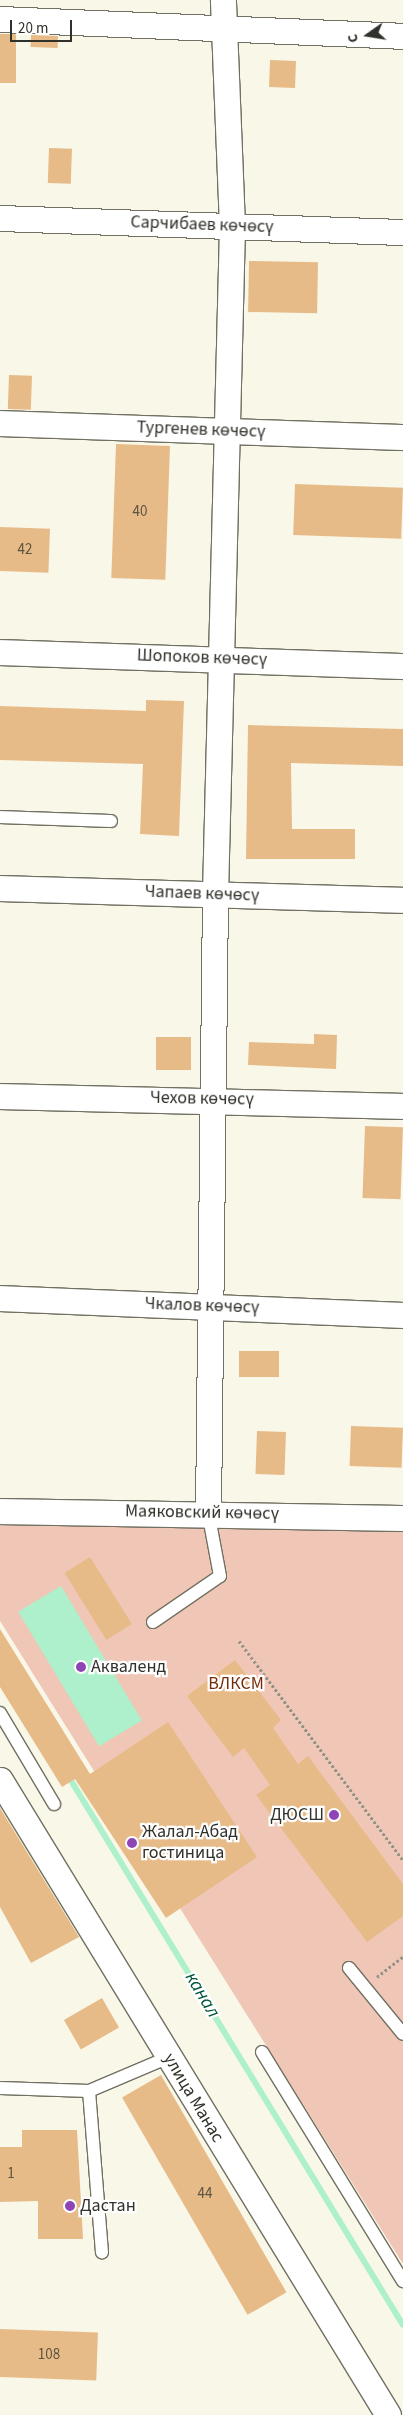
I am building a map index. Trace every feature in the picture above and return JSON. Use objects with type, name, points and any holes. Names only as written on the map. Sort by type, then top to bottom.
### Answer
[{"type":"street","points":[[208,1512],[212,1307],[215,894],[225,431],[232,226],[223,0]]},
{"type":"street","points":[[0,19],[403,36]]},
{"type":"street","name":"Сарчибаев көчөсү","points":[[0,218],[403,232]]},
{"type":"street","name":"Тургенев көчөсү","points":[[0,423],[403,437]]},
{"type":"street","name":"Шопоков көчөсү","points":[[0,652],[403,666]]},
{"type":"street","name":"Чапаев көчөсү","points":[[0,888],[403,900]]},
{"type":"street","name":"Чехов көчөсү","points":[[0,1096],[214,1099],[403,1106]]},
{"type":"street","name":"Чкалов көчөсү","points":[[0,1298],[403,1315]]},
{"type":"street","name":"Маяковский көчөсү","points":[[0,1511],[208,1512],[403,1518]]},
{"type":"street","name":"улица Манас","points":[[0,1780],[388,2415]]},
{"type":"lane","points":[[0,818],[111,821]]},
{"type":"lane","points":[[153,1622],[220,1576],[208,1512]]},
{"type":"lane","points":[[0,1713],[54,1804]]},
{"type":"lane","points":[[349,1968],[403,2034]]},
{"type":"lane","points":[[262,2052],[403,2281]]},
{"type":"lane","points":[[0,2088],[88,2091],[169,2057]]},
{"type":"lane","points":[[88,2091],[102,2252]]},
{"type":"path","points":[[239,1641],[403,1860]]},
{"type":"path","points":[[365,1987],[403,1957]]},
{"type":"green space","name":"ВЛКСМ","points":[[0,1518],[403,1522],[403,2264],[0,1621]]},
{"type":"shaded area","name":"Акваленд","points":[[61,1586],[142,1721],[99,1746],[18,1612]]},
{"type":"building","points":[[0,34],[16,34],[16,83],[0,83]]},
{"type":"building","points":[[31,35],[58,36],[58,48],[31,47]]},
{"type":"building","points":[[270,60],[296,61],[295,88],[269,87]]},
{"type":"building","points":[[49,148],[72,149],[71,184],[48,183]]},
{"type":"building","points":[[249,261],[318,262],[317,313],[248,312]]},
{"type":"building","points":[[9,375],[32,376],[31,410],[8,409]]},
{"type":"building","points":[[116,444],[170,446],[165,580],[111,578]]},
{"type":"building","points":[[295,484],[403,488],[401,539],[293,535]]},
{"type":"building","points":[[0,527],[50,529],[48,573],[0,571]]},
{"type":"building","points":[[146,700],[184,701],[179,836],[140,834],[143,764],[0,760],[0,706],[146,711]]},
{"type":"building","points":[[248,725],[403,729],[403,766],[291,763],[292,829],[355,829],[355,859],[246,859]]},
{"type":"building","points":[[314,1034],[337,1035],[336,1069],[248,1065],[249,1042],[314,1044]]},
{"type":"building","points":[[156,1037],[191,1037],[191,1070],[156,1070]]},
{"type":"building","points":[[365,1126],[403,1127],[400,1199],[362,1198]]},
{"type":"building","points":[[239,1351],[279,1351],[279,1377],[239,1377]]},
{"type":"building","points":[[351,1426],[403,1428],[402,1468],[350,1466]]},
{"type":"building","points":[[257,1431],[286,1432],[284,1475],[255,1474]]},
{"type":"building","points":[[90,1557],[132,1624],[106,1640],[65,1573]]},
{"type":"building","points":[[0,1629],[90,1774],[168,1722],[257,1857],[166,1918],[75,1779],[62,1787],[0,1687]]},
{"type":"building","points":[[235,1660],[281,1720],[273,1728],[298,1764],[308,1756],[403,1884],[403,1916],[367,1942],[256,1795],[270,1785],[244,1748],[233,1757],[187,1696]]},
{"type":"building","points":[[0,1808],[79,1937],[31,1963],[0,1907]]},
{"type":"building","points":[[102,1998],[119,2027],[81,2049],[64,2020]]},
{"type":"building","points":[[161,2075],[286,2292],[248,2315],[122,2098]]},
{"type":"building","points":[[22,2130],[77,2130],[83,2239],[38,2239],[38,2201],[0,2202],[0,2147],[22,2147]]},
{"type":"building","points":[[0,2329],[98,2332],[96,2380],[0,2377]]},
{"type":"waterway","name":"канал","points":[[67,1774],[403,2325]]},
{"type":"place","name":"Акваленд","points":[[81,1667]]},
{"type":"place","name":"ДЮСШ","points":[[334,1815]]},
{"type":"place","name":"Жалал-Абад гостиница","points":[[132,1843]]},
{"type":"place","name":"Дастан","points":[[70,2206]]}]
